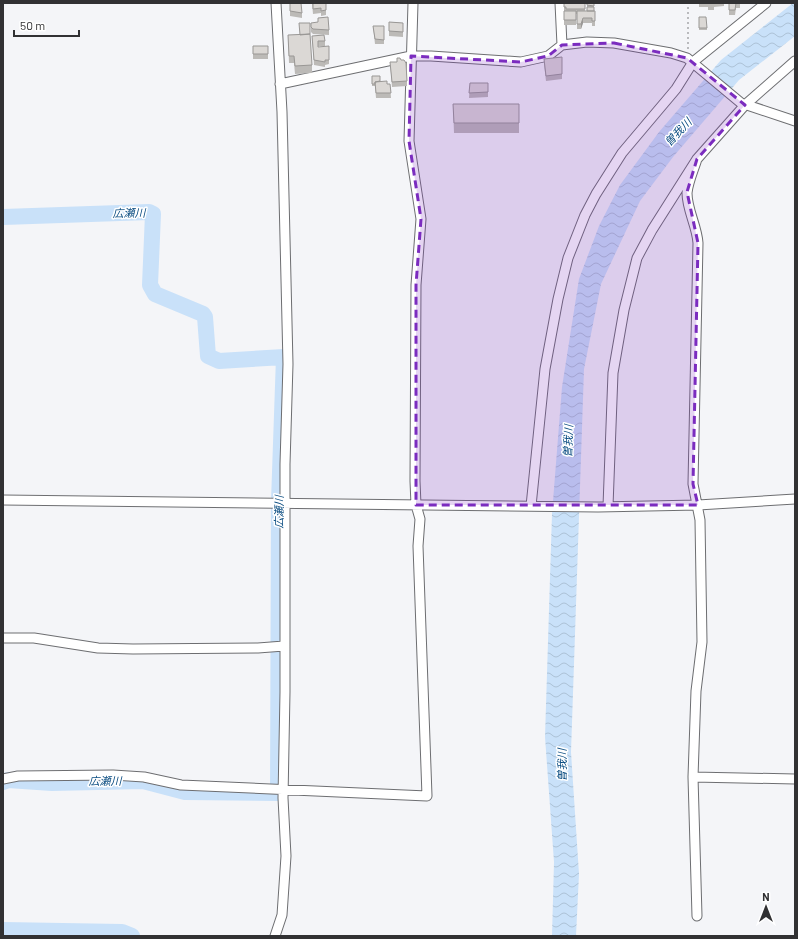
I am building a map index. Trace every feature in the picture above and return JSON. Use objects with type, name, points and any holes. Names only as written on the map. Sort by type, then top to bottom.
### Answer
[{"type":"street","points":[[275,936],[282,915],[286,856],[284,789],[284,646],[286,504],[285,464],[288,356],[280,84],[276,3]]},
{"type":"street","points":[[3,779],[18,776],[113,775],[144,777],[182,785],[426,796],[418,546],[420,519],[416,505],[416,285],[421,219],[409,141],[413,3]]},
{"type":"street","points":[[560,3],[562,44]]},
{"type":"street","points":[[532,506],[546,369],[558,299],[568,258],[596,194],[622,153],[676,89],[694,63],[766,3]]},
{"type":"street","points":[[280,84],[411,56],[521,62],[548,56],[562,44],[587,42],[614,43],[672,53],[694,63],[743,104],[795,121]]},
{"type":"street","points":[[608,506],[614,373],[632,273],[637,258],[652,230],[697,159],[743,104],[795,61]]},
{"type":"street","points":[[697,159],[687,192],[690,208],[698,231],[693,484],[700,520],[702,642],[696,691],[693,777],[697,916]]},
{"type":"street","points":[[3,500],[598,507],[698,505],[795,499]]},
{"type":"street","points":[[3,638],[34,638],[98,648],[133,649],[258,648],[284,646]]},
{"type":"street","points":[[693,777],[795,779]]},
{"type":"path","points":[[688,3],[694,63]]},
{"type":"highlighted area","points":[[614,43],[687,58],[745,105],[697,159],[687,192],[698,243],[693,484],[698,505],[416,505],[416,285],[421,219],[409,141],[411,56],[521,62],[548,56],[562,45]]},
{"type":"water","name":"曽我川","points":[[793,3],[795,3],[795,36],[739,80],[673,157],[640,201],[601,284],[584,369],[571,752],[579,874],[576,936],[552,936],[554,862],[545,737],[552,514],[562,387],[579,279],[599,226],[620,185],[659,132],[721,60]]},
{"type":"building","points":[[290,3],[301,3],[302,13],[290,11]]},
{"type":"building","points":[[313,3],[326,3],[326,10],[321,11],[321,8],[313,9]]},
{"type":"building","points":[[564,3],[585,3],[585,9],[566,9],[566,7],[564,7]]},
{"type":"building","points":[[587,3],[594,3],[594,6],[587,5]]},
{"type":"building","points":[[729,3],[736,3],[735,10],[729,10]]},
{"type":"building","points":[[587,7],[594,7],[594,11],[587,11]]},
{"type":"building","points":[[564,11],[576,11],[576,20],[564,20]]},
{"type":"building","points":[[577,11],[595,11],[595,21],[592,21],[592,18],[583,18],[581,24],[577,24]]},
{"type":"building","points":[[328,17],[329,30],[313,29],[311,27],[311,23],[318,22],[318,18]]},
{"type":"building","points":[[699,17],[706,17],[707,28],[699,28]]},
{"type":"building","points":[[389,22],[403,23],[403,32],[389,31]]},
{"type":"building","points":[[299,23],[310,23],[310,34],[300,35]]},
{"type":"building","points":[[373,26],[384,26],[384,40],[375,39]]},
{"type":"building","points":[[310,34],[312,65],[295,66],[294,56],[289,56],[288,35]]},
{"type":"building","points":[[324,35],[325,41],[318,41],[318,47],[329,46],[329,60],[325,60],[325,62],[314,60],[312,36]]},
{"type":"building","points":[[253,46],[268,46],[268,54],[253,54]]},
{"type":"building","points":[[562,57],[562,74],[546,76],[544,59]]},
{"type":"building","points":[[397,58],[404,60],[406,63],[407,81],[392,82],[390,62],[397,62]]},
{"type":"building","points":[[372,76],[380,76],[380,81],[372,84]]},
{"type":"building","points":[[387,81],[387,84],[390,84],[391,93],[376,93],[375,82]]},
{"type":"building","points":[[470,83],[488,83],[488,92],[469,93]]},
{"type":"building","points":[[453,104],[519,104],[519,123],[454,123]]},
{"type":"waterway","name":"広瀬川","points":[[3,217],[149,212],[153,214],[150,285],[155,294],[203,314],[205,317],[208,356],[219,361],[284,357],[279,501],[278,793],[185,792],[143,781],[52,783],[8,780],[3,782]]},
{"type":"waterway","name":"広瀬川","points":[[3,930],[122,932],[132,936]]}]
